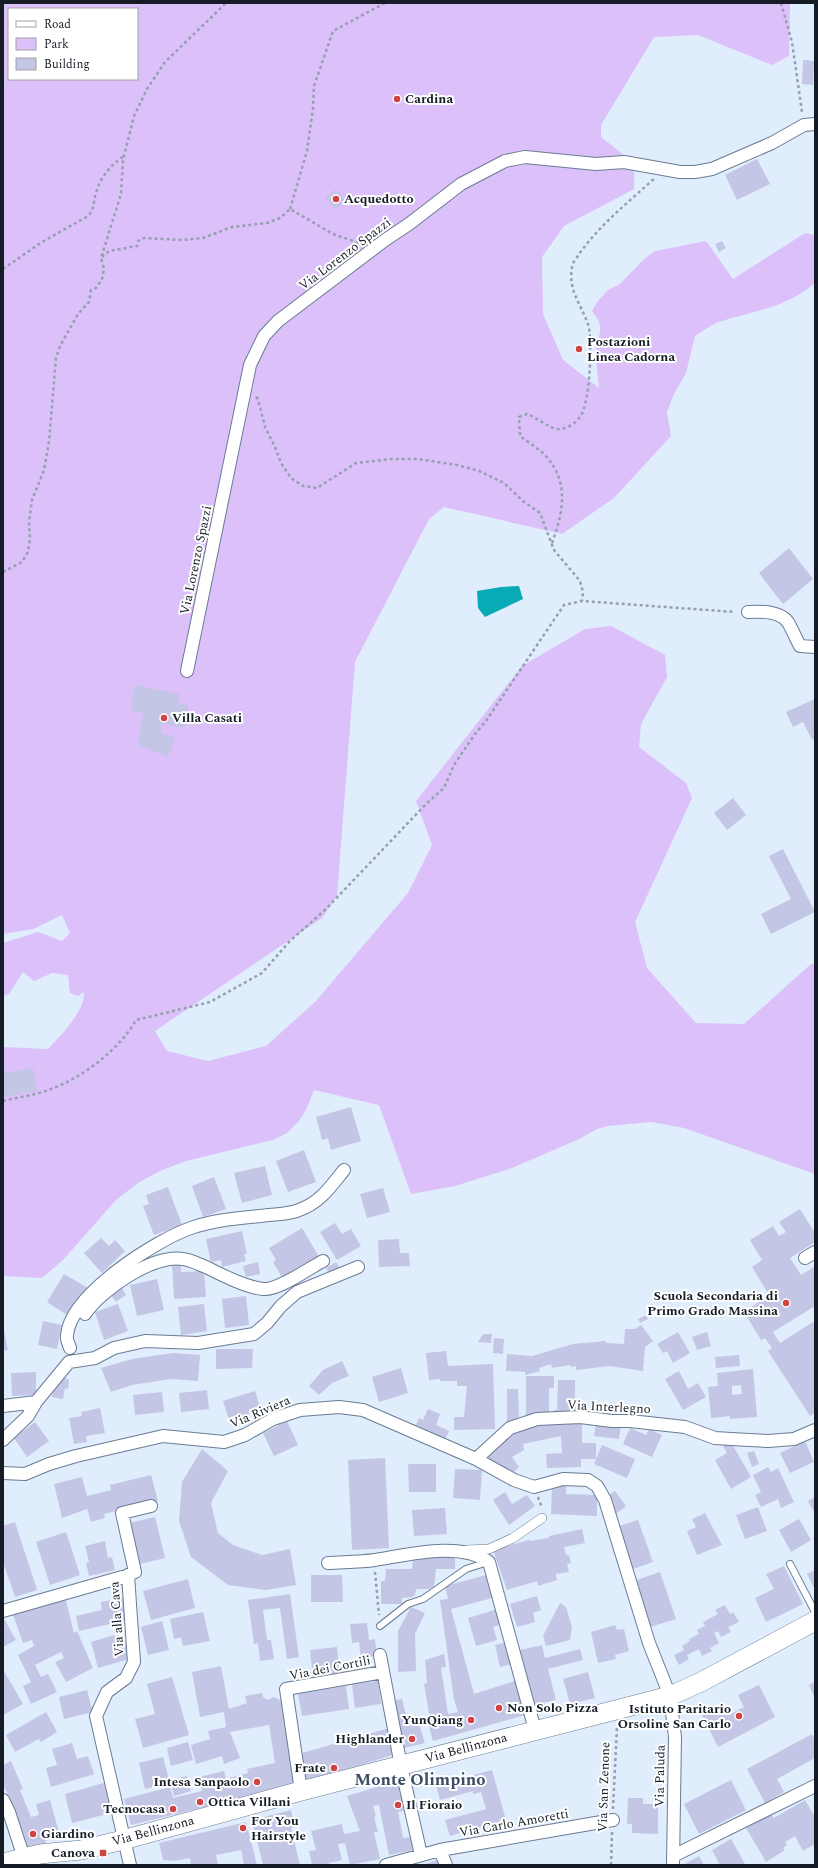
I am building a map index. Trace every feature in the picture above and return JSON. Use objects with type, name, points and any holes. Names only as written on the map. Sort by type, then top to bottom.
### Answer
[{"type":"main road","name":"Via Bellinzona","points":[[3,1863],[25,1861],[123,1840],[300,1791],[670,1696],[701,1682],[815,1621]]},
{"type":"main road","name":"Via Bellinzona","points":[[48,1865],[81,1850]]},
{"type":"street","name":"Via Lorenzo Spazzi","points":[[187,671],[250,365],[264,336],[278,321],[461,184],[505,161],[524,157],[596,164],[624,162],[665,170],[688,172],[712,169],[809,125]]},
{"type":"street","points":[[748,612],[762,611],[784,618],[790,625],[793,635],[800,646],[815,647]]},
{"type":"street","points":[[70,1348],[66,1337],[71,1321],[83,1302],[118,1271],[157,1244],[192,1228],[219,1221],[299,1211],[323,1197],[344,1170]]},
{"type":"street","points":[[3,1440],[28,1416],[36,1402],[69,1362],[70,1348],[78,1324],[89,1308],[107,1292],[139,1269],[168,1259],[183,1258],[222,1275],[264,1289],[279,1285],[323,1261]]},
{"type":"street","points":[[69,1362],[95,1358],[114,1348],[145,1341],[198,1343],[254,1334],[268,1324],[281,1306],[298,1292],[358,1267]]},
{"type":"street","points":[[3,1406],[36,1402]]},
{"type":"street","name":"Via Riviera","points":[[4,1472],[25,1474],[49,1464],[76,1456],[163,1436],[224,1442],[245,1435],[273,1419],[300,1410],[339,1407],[363,1410],[476,1459]]},
{"type":"street","name":"Via Interlegno","points":[[476,1459],[510,1428],[537,1419],[580,1417],[612,1421],[630,1421],[685,1427],[715,1438],[768,1441],[794,1439],[815,1430]]},
{"type":"street","points":[[476,1459],[514,1480],[534,1487],[563,1479],[580,1478],[588,1480],[597,1486],[605,1500],[650,1643],[670,1696]]},
{"type":"street","name":"Via alla Cava","points":[[123,1840],[96,1716],[107,1692],[126,1678],[134,1662],[128,1575],[135,1572],[122,1514],[151,1506]]},
{"type":"street","points":[[328,1563],[374,1560],[406,1554],[489,1549],[513,1538],[542,1518]]},
{"type":"street","points":[[462,1551],[482,1557],[489,1562],[535,1730]]},
{"type":"street","points":[[3,1611],[122,1577]]},
{"type":"street","points":[[380,1655],[401,1766],[421,1855]]},
{"type":"street","name":"Via dei Cortili","points":[[300,1791],[286,1689],[383,1672]]},
{"type":"street","name":"Via Paluda","points":[[670,1696],[674,1737],[673,1861],[815,1786]]},
{"type":"street","points":[[3,1800],[9,1812],[25,1861]]},
{"type":"street","name":"Via Carlo Amoretti","points":[[392,1864],[440,1850],[613,1820]]},
{"type":"street","points":[[123,1840],[130,1865]]},
{"type":"street","points":[[440,1850],[446,1865]]},
{"type":"lane","points":[[380,1626],[408,1604],[422,1599],[466,1569],[489,1562]]},
{"type":"lane","points":[[790,1564],[815,1612]]},
{"type":"path","points":[[3,572],[22,562],[28,552],[32,500],[44,470],[49,442],[53,408],[54,372],[57,353],[78,314],[89,302],[91,290],[96,288],[102,279],[104,269],[102,258],[121,194],[124,156],[134,116],[147,89],[165,62],[226,3]]},
{"type":"path","points":[[102,258],[109,251],[138,246],[138,241],[144,238],[164,240],[203,238],[232,227],[268,223],[280,218],[290,208],[307,151],[313,108],[314,86],[333,31],[385,3]]},
{"type":"path","points":[[781,3],[792,42],[809,125]]},
{"type":"path","points":[[3,269],[42,242],[88,216],[93,211],[100,182],[112,164],[124,156]]},
{"type":"path","points":[[552,543],[561,518],[563,495],[556,473],[545,455],[520,436],[519,417],[527,414],[557,429],[569,426],[580,417],[587,401],[590,338],[588,324],[578,305],[571,286],[572,265],[592,236],[624,204],[665,170]]},
{"type":"path","points":[[290,208],[333,234],[355,242],[370,244],[385,240]]},
{"type":"path","points":[[243,400],[252,395],[258,399],[264,427],[275,447],[281,463],[291,478],[303,486],[317,488],[356,463],[392,459],[418,459],[457,465],[478,471],[504,483],[523,501],[540,513],[554,550],[580,581],[584,592],[582,601]]},
{"type":"path","points":[[3,1101],[51,1089],[82,1073],[99,1061],[130,1032],[136,1020],[210,1002],[262,973],[289,942],[326,909],[427,803],[444,788],[454,765],[475,734],[486,721],[564,605],[582,601],[748,612]]},
{"type":"path","points":[[534,1487],[542,1506],[542,1518]]},
{"type":"path","points":[[374,1560],[380,1626]]},
{"type":"path","name":"Via San Zenone","points":[[610,1865],[617,1709]]},
{"type":"green space","points":[[3,3],[790,3],[789,56],[772,65],[698,35],[654,37],[601,125],[601,137],[634,163],[634,189],[564,226],[542,257],[543,314],[563,360],[599,388],[596,347],[600,328],[597,318],[592,311],[597,302],[608,290],[620,284],[644,259],[655,251],[706,241],[733,279],[805,233],[815,235],[815,283],[803,292],[780,304],[719,322],[695,336],[686,373],[673,396],[667,412],[671,436],[614,498],[562,534],[444,507],[429,519],[355,662],[337,896],[322,918],[155,1031],[167,1051],[208,1061],[266,1046],[315,1002],[408,893],[432,845],[416,801],[522,666],[585,629],[611,626],[665,655],[667,677],[641,724],[639,747],[686,783],[692,798],[635,922],[647,968],[696,1023],[744,1024],[811,964],[815,963],[815,1174],[684,1128],[651,1122],[608,1126],[597,1129],[577,1140],[512,1168],[455,1186],[411,1194],[379,1105],[314,1090],[306,1110],[299,1121],[287,1133],[273,1140],[186,1161],[160,1171],[138,1183],[116,1200],[63,1260],[42,1278],[3,1276],[3,1047],[48,1049],[77,1014],[84,999],[84,992],[78,996],[70,993],[68,975],[52,973],[34,981],[23,972],[9,994],[3,996],[3,943],[38,932],[62,941],[70,933],[62,915],[33,929],[3,934]]},
{"type":"water","points":[[519,586],[523,599],[485,617],[478,608],[477,591]]},
{"type":"building","points":[[803,60],[814,61],[813,85],[802,84]]},
{"type":"building","points":[[757,159],[770,184],[737,200],[725,175]]},
{"type":"building","name":"Acquedotto","points":[[336,189],[346,201],[335,209],[325,198]]},
{"type":"building","points":[[722,241],[726,248],[719,252],[715,244]]},
{"type":"building","points":[[789,548],[813,579],[783,604],[759,573]]},
{"type":"building","name":"Villa Casati","points":[[135,685],[179,694],[178,704],[188,705],[185,728],[162,724],[161,733],[175,738],[168,757],[138,745],[143,713],[131,710]]},
{"type":"building","points":[[815,699],[815,739],[812,740],[803,722],[793,727],[786,712]]},
{"type":"building","points":[[733,798],[746,815],[727,830],[714,813]]},
{"type":"building","points":[[783,849],[815,912],[771,934],[761,914],[791,899],[769,856]]},
{"type":"building","points":[[33,1068],[37,1091],[3,1097],[3,1073]]},
{"type":"building","points":[[351,1107],[361,1141],[331,1150],[328,1138],[322,1140],[316,1117]]},
{"type":"building","points":[[304,1150],[316,1182],[288,1192],[276,1161]]},
{"type":"building","points":[[265,1166],[272,1195],[242,1203],[234,1173]]},
{"type":"building","points":[[214,1177],[226,1209],[203,1217],[192,1186]]},
{"type":"building","points":[[168,1187],[182,1225],[154,1235],[143,1206],[149,1204],[146,1195]]},
{"type":"building","points":[[383,1188],[390,1212],[367,1218],[360,1194]]},
{"type":"building","name":"Scuola Secondaria di Primo Grado Massina","points":[[800,1209],[815,1233],[815,1242],[790,1258],[801,1275],[814,1267],[815,1306],[773,1332],[780,1343],[813,1322],[815,1324],[815,1413],[810,1416],[768,1351],[772,1348],[765,1338],[761,1340],[744,1312],[769,1295],[752,1267],[762,1260],[750,1240],[773,1226],[779,1236],[786,1232],[779,1222]]},
{"type":"building","points":[[335,1223],[342,1234],[351,1229],[361,1246],[337,1260],[320,1232]]},
{"type":"building","points":[[302,1228],[319,1257],[283,1279],[273,1262],[276,1260],[269,1248]]},
{"type":"building","points":[[242,1231],[247,1254],[244,1254],[246,1261],[222,1267],[221,1260],[211,1262],[206,1239]]},
{"type":"building","points":[[101,1238],[109,1246],[115,1240],[125,1251],[102,1273],[84,1253]]},
{"type":"building","points":[[399,1239],[400,1253],[409,1253],[410,1266],[379,1267],[378,1240]]},
{"type":"building","points":[[258,1262],[260,1274],[246,1277],[243,1266]]},
{"type":"building","points":[[336,1262],[341,1270],[330,1276],[326,1268]]},
{"type":"building","points":[[172,1263],[181,1263],[181,1272],[204,1271],[206,1297],[174,1299]]},
{"type":"building","points":[[64,1274],[88,1288],[70,1317],[47,1302]]},
{"type":"building","points":[[157,1279],[164,1310],[137,1316],[130,1285]]},
{"type":"building","points":[[122,1288],[126,1295],[116,1302],[111,1295]]},
{"type":"building","points":[[246,1296],[249,1325],[225,1328],[222,1299]]},
{"type":"building","points":[[118,1304],[128,1331],[104,1340],[95,1312]]},
{"type":"building","points":[[204,1304],[207,1331],[181,1335],[178,1307]]},
{"type":"building","points":[[646,1315],[648,1319],[640,1323],[638,1319]]},
{"type":"building","points":[[43,1321],[62,1325],[57,1349],[38,1345]]},
{"type":"building","points":[[641,1325],[653,1341],[645,1347],[643,1371],[609,1366],[576,1370],[576,1366],[571,1367],[570,1365],[552,1368],[551,1364],[539,1368],[540,1371],[525,1375],[525,1372],[506,1371],[507,1354],[532,1356],[573,1344],[606,1341],[606,1343],[624,1344],[625,1329],[635,1329]]},
{"type":"building","points":[[3,1330],[8,1350],[3,1351]]},
{"type":"building","points":[[678,1332],[690,1353],[673,1363],[667,1351],[663,1353],[657,1344]]},
{"type":"building","points":[[707,1332],[711,1346],[697,1350],[692,1337]]},
{"type":"building","points":[[483,1334],[492,1334],[491,1343],[478,1342]]},
{"type":"building","points":[[494,1338],[504,1339],[503,1354],[493,1353]]},
{"type":"building","points":[[216,1349],[253,1349],[252,1368],[216,1369]]},
{"type":"building","points":[[446,1351],[448,1366],[493,1364],[495,1429],[454,1430],[454,1417],[464,1417],[467,1386],[457,1386],[457,1381],[440,1381],[440,1379],[429,1380],[426,1353]]},
{"type":"building","points":[[173,1353],[200,1355],[198,1381],[171,1379],[132,1385],[111,1392],[101,1368],[132,1359]]},
{"type":"building","points":[[739,1355],[740,1366],[716,1368],[715,1357]]},
{"type":"building","points":[[342,1361],[349,1376],[332,1383],[319,1395],[309,1386],[323,1370]]},
{"type":"building","points":[[401,1368],[408,1393],[379,1402],[372,1377]]},
{"type":"building","points":[[753,1369],[757,1417],[730,1419],[730,1416],[711,1418],[708,1387],[718,1386],[717,1373]],"holes":[[[741,1385],[742,1394],[732,1395],[732,1386]]]},
{"type":"building","points":[[679,1371],[688,1389],[698,1383],[706,1397],[683,1410],[665,1379]]},
{"type":"building","points":[[36,1372],[36,1395],[12,1396],[11,1373]]},
{"type":"building","points":[[526,1376],[554,1376],[554,1388],[549,1388],[549,1417],[526,1417]]},
{"type":"building","points":[[62,1378],[69,1379],[68,1389],[65,1388],[63,1399],[52,1397],[53,1389]]},
{"type":"building","points":[[558,1380],[575,1380],[575,1406],[578,1406],[578,1414],[554,1414],[554,1410],[557,1410]]},
{"type":"building","points":[[507,1389],[518,1389],[519,1421],[507,1424]]},
{"type":"building","points":[[207,1390],[209,1409],[181,1412],[179,1393]]},
{"type":"building","points":[[255,1391],[261,1410],[229,1420],[223,1401]]},
{"type":"building","points":[[162,1392],[164,1412],[135,1415],[133,1395]]},
{"type":"building","points":[[100,1408],[105,1433],[86,1436],[87,1442],[74,1444],[69,1418],[82,1416],[81,1412]]},
{"type":"building","points":[[428,1409],[440,1414],[436,1425],[449,1431],[443,1444],[413,1431],[419,1418],[423,1420]]},
{"type":"building","points":[[582,1420],[582,1443],[596,1443],[596,1459],[581,1459],[581,1467],[547,1468],[546,1454],[562,1453],[561,1436],[523,1444],[524,1450],[512,1457],[519,1467],[511,1475],[486,1461],[487,1453],[517,1427]]},
{"type":"building","points":[[287,1421],[298,1445],[274,1456],[263,1433]]},
{"type":"building","points":[[35,1422],[49,1441],[27,1457],[14,1438]]},
{"type":"building","points":[[596,1423],[621,1426],[619,1439],[594,1436]]},
{"type":"building","points":[[630,1428],[646,1435],[649,1429],[662,1435],[652,1457],[623,1444]]},
{"type":"building","points":[[805,1441],[814,1462],[790,1473],[780,1453]]},
{"type":"building","points":[[731,1442],[751,1477],[731,1489],[715,1460],[727,1453],[723,1446]]},
{"type":"building","points":[[602,1445],[635,1459],[627,1478],[594,1464]]},
{"type":"building","points":[[202,1449],[228,1471],[211,1503],[218,1533],[233,1545],[262,1555],[290,1549],[296,1585],[266,1590],[228,1585],[191,1557],[179,1521],[182,1482]]},
{"type":"building","points":[[754,1451],[759,1464],[752,1467],[747,1453]]},
{"type":"building","points":[[385,1458],[389,1548],[352,1550],[348,1460]]},
{"type":"building","points":[[408,1464],[436,1464],[436,1492],[409,1492]]},
{"type":"building","points":[[768,1467],[771,1472],[778,1468],[794,1502],[781,1508],[778,1499],[761,1507],[755,1495],[761,1492],[753,1475]]},
{"type":"building","points":[[455,1469],[482,1470],[480,1500],[453,1498]]},
{"type":"building","points":[[151,1475],[158,1501],[104,1514],[105,1518],[91,1522],[87,1509],[62,1518],[54,1484],[82,1477],[87,1496],[111,1490],[110,1485]]},
{"type":"building","points":[[552,1484],[566,1484],[566,1494],[597,1495],[597,1516],[551,1514]]},
{"type":"building","points":[[615,1491],[626,1506],[616,1514],[607,1496]]},
{"type":"building","points":[[505,1492],[512,1504],[527,1495],[535,1506],[509,1525],[493,1500]]},
{"type":"building","points":[[815,1497],[815,1514],[808,1501]]},
{"type":"building","points":[[758,1507],[767,1531],[745,1539],[736,1515]]},
{"type":"building","points":[[445,1508],[447,1534],[414,1536],[412,1510]]},
{"type":"building","points":[[705,1513],[722,1545],[697,1555],[687,1531],[696,1527],[692,1519]]},
{"type":"building","points":[[155,1517],[165,1558],[136,1565],[125,1524]]},
{"type":"building","points":[[799,1519],[811,1540],[791,1552],[779,1530]]},
{"type":"building","points":[[638,1520],[653,1562],[633,1569],[619,1526]]},
{"type":"building","points":[[15,1522],[37,1590],[15,1597],[3,1562],[3,1526]]},
{"type":"building","points":[[582,1529],[585,1543],[564,1547],[566,1555],[569,1555],[571,1563],[567,1564],[569,1572],[556,1574],[557,1580],[538,1586],[537,1581],[507,1590],[493,1550],[529,1540],[549,1538],[549,1536]]},
{"type":"building","points":[[66,1532],[80,1575],[50,1585],[36,1542]]},
{"type":"building","points":[[105,1541],[108,1558],[112,1557],[115,1570],[89,1576],[86,1563],[89,1562],[85,1546]]},
{"type":"building","points":[[413,1557],[455,1557],[455,1569],[436,1569],[434,1586],[429,1589],[416,1589],[415,1595],[412,1597],[402,1598],[402,1604],[381,1604],[381,1581],[385,1581],[386,1569],[412,1569]]},
{"type":"building","points":[[784,1566],[803,1604],[766,1622],[755,1598],[774,1589],[766,1574]]},
{"type":"building","points":[[815,1570],[815,1590],[807,1574]]},
{"type":"building","points":[[660,1572],[676,1619],[650,1627],[634,1581]]},
{"type":"building","points":[[490,1574],[496,1597],[451,1609],[474,1694],[515,1681],[525,1715],[433,1741],[427,1719],[430,1719],[424,1684],[427,1683],[425,1660],[444,1654],[446,1667],[441,1668],[448,1714],[458,1712],[454,1700],[440,1600],[448,1599],[445,1586]]},
{"type":"building","points":[[311,1575],[342,1575],[343,1602],[311,1602]]},
{"type":"building","points":[[188,1579],[195,1608],[151,1620],[143,1591]]},
{"type":"building","points":[[290,1594],[299,1657],[287,1659],[280,1608],[263,1610],[267,1640],[271,1640],[274,1659],[260,1661],[258,1643],[254,1644],[248,1600]]},
{"type":"building","points":[[537,1596],[541,1610],[533,1613],[535,1622],[517,1627],[510,1604]]},
{"type":"building","points":[[52,1598],[66,1601],[74,1633],[77,1631],[93,1668],[66,1682],[55,1662],[64,1658],[61,1652],[35,1665],[41,1677],[48,1674],[57,1692],[31,1704],[23,1686],[31,1682],[18,1655],[34,1646],[32,1640],[23,1643],[12,1612]]},
{"type":"building","points":[[123,1598],[128,1620],[79,1631],[76,1616],[102,1610],[101,1602]]},
{"type":"building","points":[[560,1603],[566,1607],[572,1627],[570,1640],[546,1646],[543,1636]]},
{"type":"building","points":[[725,1605],[730,1614],[733,1612],[739,1622],[728,1627],[731,1632],[721,1637],[718,1631],[714,1633],[719,1643],[710,1648],[712,1651],[702,1656],[699,1649],[687,1655],[689,1659],[679,1665],[674,1655],[684,1650],[682,1646],[690,1641],[689,1639],[699,1634],[697,1630],[705,1626],[703,1622],[718,1614],[715,1610]]},
{"type":"building","points":[[411,1607],[425,1613],[415,1634],[416,1671],[398,1672],[398,1631]]},
{"type":"building","points":[[498,1609],[503,1624],[493,1627],[497,1640],[476,1646],[468,1618]]},
{"type":"building","points":[[203,1612],[210,1641],[183,1646],[181,1637],[174,1639],[170,1619]]},
{"type":"building","points":[[3,1617],[16,1640],[3,1647]]},
{"type":"building","points":[[162,1621],[169,1650],[148,1655],[141,1627]]},
{"type":"building","points":[[367,1623],[369,1640],[375,1639],[377,1656],[361,1658],[359,1642],[352,1643],[350,1624]]},
{"type":"building","points":[[615,1625],[617,1630],[624,1629],[629,1651],[615,1655],[616,1659],[598,1663],[591,1632]]},
{"type":"building","points":[[114,1635],[117,1643],[125,1641],[130,1659],[98,1668],[91,1642]]},
{"type":"building","points":[[507,1642],[512,1664],[500,1667],[495,1645]]},
{"type":"building","points":[[542,1645],[545,1658],[580,1649],[583,1660],[548,1669],[556,1700],[534,1705],[520,1650]]},
{"type":"building","points":[[337,1647],[340,1675],[313,1678],[310,1650]]},
{"type":"building","points":[[221,1666],[229,1709],[247,1703],[245,1696],[262,1693],[263,1697],[267,1700],[274,1697],[280,1700],[283,1699],[299,1754],[389,1728],[396,1754],[299,1784],[131,1825],[124,1799],[170,1787],[173,1798],[202,1791],[199,1777],[224,1771],[226,1779],[248,1773],[247,1769],[275,1763],[269,1725],[230,1732],[240,1758],[224,1764],[222,1756],[196,1764],[191,1745],[210,1739],[208,1731],[226,1727],[224,1712],[200,1717],[192,1672]]},
{"type":"building","points":[[4,1671],[23,1704],[3,1715],[3,1672]]},
{"type":"building","points":[[588,1672],[595,1698],[570,1704],[563,1679]]},
{"type":"building","points":[[172,1677],[189,1735],[143,1748],[135,1719],[155,1714],[147,1684]]},
{"type":"building","points":[[378,1681],[381,1704],[355,1708],[352,1684]]},
{"type":"building","points":[[815,1682],[815,1699],[809,1685]]},
{"type":"building","name":"Istituto Paritario Orsoline San Carlo","points":[[759,1685],[775,1717],[718,1747],[702,1715],[723,1704],[729,1715],[744,1707],[738,1695]]},
{"type":"building","points":[[346,1686],[349,1709],[302,1716],[298,1694]]},
{"type":"building","points":[[87,1690],[93,1712],[64,1719],[59,1697]]},
{"type":"building","points":[[402,1699],[407,1719],[416,1715],[425,1743],[400,1749],[392,1701]]},
{"type":"building","points":[[46,1712],[57,1732],[41,1742],[39,1739],[15,1752],[6,1735]]},
{"type":"building","points":[[812,1734],[815,1740],[815,1758],[777,1779],[784,1792],[765,1803],[747,1769]]},
{"type":"building","points":[[188,1742],[193,1760],[171,1766],[167,1748]]},
{"type":"building","points":[[72,1743],[77,1759],[88,1756],[94,1774],[51,1787],[46,1768],[57,1765],[52,1749]]},
{"type":"building","points":[[163,1757],[170,1783],[145,1789],[139,1763]]},
{"type":"building","points":[[11,1761],[23,1789],[20,1790],[31,1817],[39,1815],[36,1804],[50,1800],[60,1836],[45,1841],[46,1846],[29,1850],[15,1808],[3,1785],[3,1765]]},
{"type":"building","points":[[492,1770],[506,1820],[450,1836],[445,1820],[486,1809],[481,1792],[473,1794],[473,1791],[440,1800],[436,1785]]},
{"type":"building","points":[[187,1776],[191,1791],[174,1796],[170,1780]]},
{"type":"building","points":[[400,1780],[406,1810],[398,1812],[403,1838],[411,1837],[413,1850],[389,1855],[379,1805],[373,1806],[378,1832],[374,1832],[380,1859],[350,1865],[345,1843],[338,1844],[342,1860],[329,1863],[329,1865],[312,1865],[309,1851],[316,1850],[311,1831],[342,1824],[344,1834],[360,1831],[347,1796]]},
{"type":"building","points":[[731,1780],[746,1810],[699,1834],[684,1804]]},
{"type":"building","points":[[107,1782],[115,1812],[72,1823],[65,1794]]},
{"type":"building","points":[[628,1798],[643,1798],[643,1804],[658,1804],[658,1834],[632,1833],[632,1824],[627,1824]]},
{"type":"building","points":[[805,1800],[815,1817],[815,1848],[813,1845],[803,1851],[795,1836],[785,1842],[787,1845],[783,1848],[785,1850],[766,1862],[746,1828],[770,1813],[774,1818]]},
{"type":"building","points":[[291,1810],[295,1827],[291,1828],[300,1865],[263,1865],[252,1820]]},
{"type":"building","points":[[246,1822],[257,1865],[244,1865],[241,1850],[216,1855],[218,1865],[191,1865],[190,1858],[174,1861],[163,1860],[159,1843]]},
{"type":"building","points":[[731,1839],[745,1864],[720,1865],[712,1850]]},
{"type":"building","points":[[699,1856],[704,1865],[683,1865]]},
{"type":"building","points":[[437,1860],[439,1865],[423,1865]]},
{"type":"place","name":"Cardina","points":[[397,99]]},
{"type":"place","name":"Acquedotto","points":[[336,199]]},
{"type":"place","name":"Postazioni Linea Cadorna","points":[[579,349]]},
{"type":"place","name":"Villa Casati","points":[[164,718]]},
{"type":"place","name":"Scuola Secondaria di Primo Grado Massina","points":[[786,1303]]},
{"type":"place","name":"Non Solo Pizza","points":[[499,1708]]},
{"type":"place","name":"Istituto Paritario Orsoline San Carlo","points":[[739,1716]]},
{"type":"place","name":"YunQiang","points":[[471,1720]]},
{"type":"place","name":"Highlander","points":[[412,1739]]},
{"type":"place","name":"Frate","points":[[334,1768]]},
{"type":"place","name":"Intesa Sanpaolo","points":[[257,1782]]},
{"type":"place","name":"Ottica Villani","points":[[200,1802]]},
{"type":"place","name":"Il Fioraio","points":[[398,1805]]},
{"type":"place","name":"Tecnocasa","points":[[173,1809]]},
{"type":"place","name":"For You Hairstyle","points":[[243,1828]]},
{"type":"place","name":"Giardino","points":[[33,1834]]},
{"type":"place","name":"Canova","points":[[103,1853]]},
{"type":"district","name":"Monte Olimpino","points":[[420,1780]]}]
